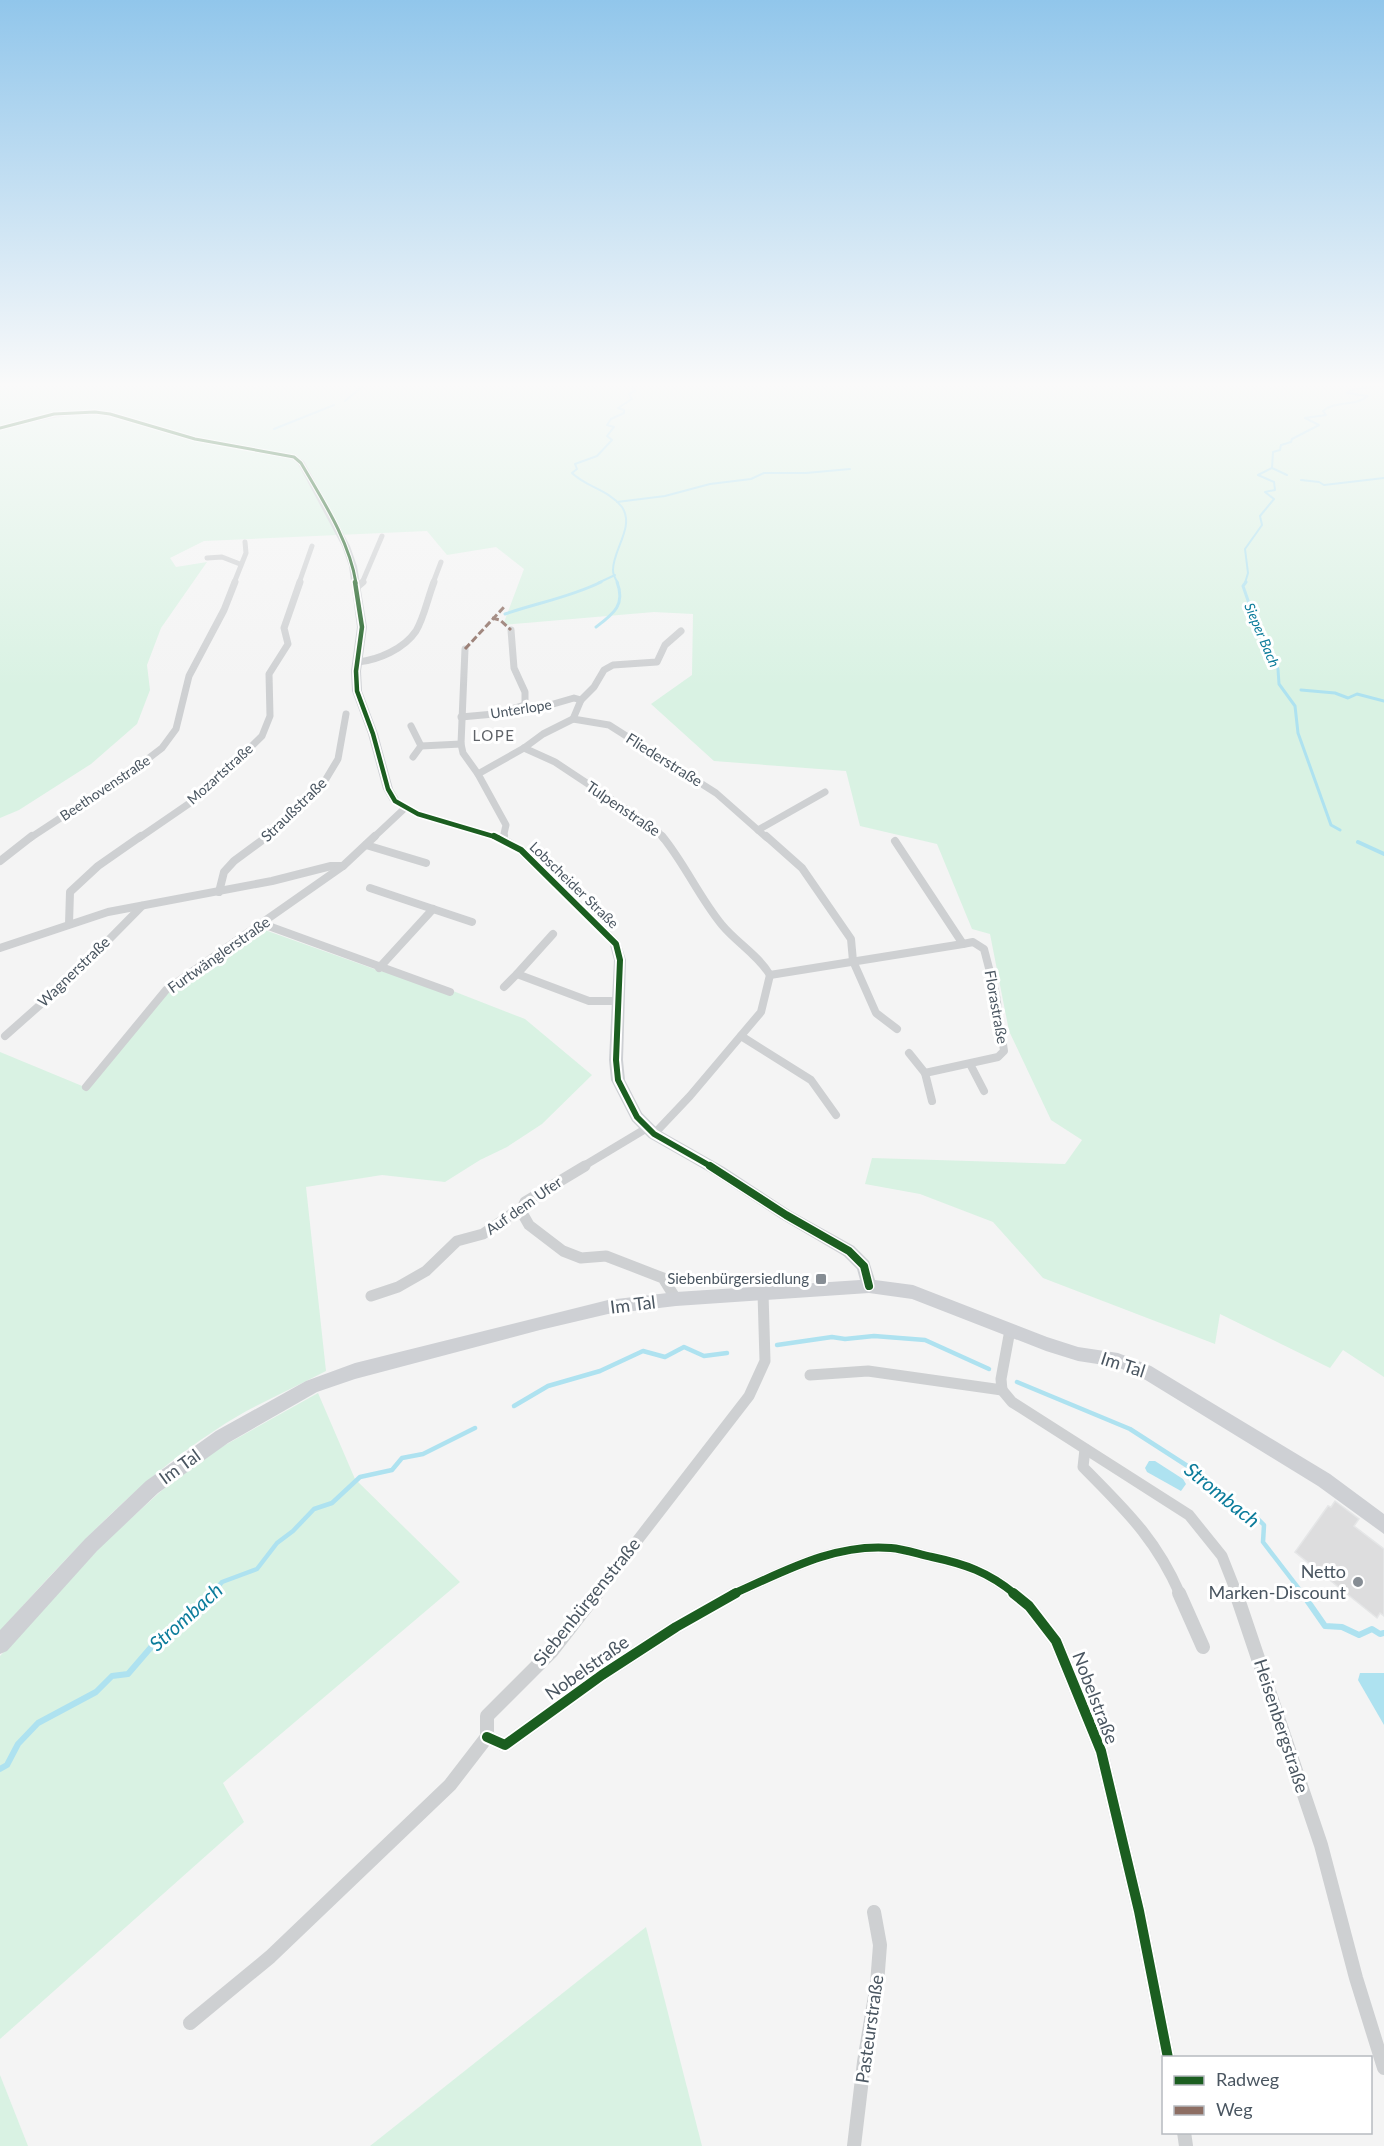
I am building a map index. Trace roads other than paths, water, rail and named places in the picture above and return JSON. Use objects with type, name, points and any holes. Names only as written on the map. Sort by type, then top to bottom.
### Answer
[{"type":"street","points":[[0,948],[108,912],[219,892],[331,866],[343,866],[405,808],[395,801],[388,789],[373,734],[357,691],[362,627],[357,587],[345,546],[314,486]]},
{"type":"street","points":[[357,587],[362,584],[382,536]]},
{"type":"street","name":"Beethovenstraße","points":[[0,861],[36,833],[132,771],[162,748],[176,729],[189,676],[224,610],[246,553],[245,542]]},
{"type":"street","name":"Mozartstraße","points":[[69,924],[70,892],[98,866],[203,794],[262,736],[270,716],[269,674],[288,644],[284,628],[312,546]]},
{"type":"street","points":[[207,558],[222,558],[240,564]]},
{"type":"street","points":[[358,662],[369,661],[396,649],[416,631],[441,562]]},
{"type":"street","points":[[512,630],[514,668],[525,692],[525,705]]},
{"type":"street","name":"Unterlope","points":[[573,719],[581,700],[594,687],[604,670],[613,664],[657,662],[665,645],[681,631]]},
{"type":"street","points":[[465,649],[461,744],[463,753],[478,774],[506,825],[503,839]]},
{"type":"street","name":"Unterlope","points":[[461,717],[494,714],[525,705],[536,709],[574,698],[581,700]]},
{"type":"street","name":"Straußstraße","points":[[219,892],[224,872],[234,861],[265,839],[323,784],[338,759],[346,714]]},
{"type":"street","points":[[478,774],[524,748],[543,734],[573,719]]},
{"type":"street","name":"Fliederstraße","points":[[573,719],[609,725],[716,793],[802,868],[851,939],[853,961]]},
{"type":"street","points":[[411,726],[421,746]]},
{"type":"street","points":[[421,746],[461,744]]},
{"type":"street","points":[[414,757],[421,746]]},
{"type":"street","name":"Tulpenstraße","points":[[524,748],[555,762],[656,829],[678,855],[722,925],[764,965],[770,975]]},
{"type":"street","points":[[758,830],[825,792]]},
{"type":"street","name":"Lobscheider Straße","points":[[405,808],[503,839],[521,850],[616,944],[620,960],[616,1060],[618,1080],[637,1117],[650,1131],[849,1251],[864,1266],[869,1286]]},
{"type":"street","name":"Florastraße","points":[[895,841],[963,944],[972,942],[984,949],[1004,1043],[1004,1051],[998,1058],[925,1073]]},
{"type":"street","points":[[366,845],[426,863]]},
{"type":"street","name":"Furtwänglerstraße","points":[[86,1087],[166,990],[343,866]]},
{"type":"street","points":[[370,888],[472,922]]},
{"type":"street","name":"Wagnerstraße","points":[[5,1036],[75,974],[142,906]]},
{"type":"street","points":[[379,968],[433,909]]},
{"type":"street","points":[[263,924],[450,992]]},
{"type":"street","points":[[504,987],[553,934]]},
{"type":"street","points":[[650,1131],[690,1096],[761,1012],[770,975],[963,944]]},
{"type":"street","points":[[853,961],[876,1013],[897,1029]]},
{"type":"street","points":[[517,974],[588,1001],[619,1001]]},
{"type":"street","points":[[741,1036],[811,1080],[836,1115]]},
{"type":"street","points":[[909,1053],[925,1073],[932,1101]]},
{"type":"street","points":[[970,1064],[984,1091]]},
{"type":"street","name":"Auf dem Ufer","points":[[371,1296],[398,1287],[426,1271],[457,1241],[483,1234],[515,1212],[521,1211],[525,1202],[650,1131]]},
{"type":"street","points":[[521,1211],[529,1224],[563,1251],[581,1258],[606,1256],[663,1278],[676,1299]]},
{"type":"street","name":"Im Tal","points":[[0,1644],[91,1545],[152,1487],[222,1437],[312,1386],[355,1371],[540,1323],[608,1307],[676,1299],[869,1286],[913,1292],[1046,1344],[1078,1354],[1118,1360],[1145,1371],[1324,1480],[1384,1525]]},
{"type":"street","name":"Siebenbürgenstraße","points":[[190,2023],[270,1957],[450,1785],[486,1737],[487,1716],[552,1651],[749,1396],[765,1360],[763,1293]]},
{"type":"street","points":[[810,1375],[868,1371],[1002,1390],[1001,1378],[1010,1330]]},
{"type":"street","name":"Heisenbergstraße","points":[[1002,1390],[1012,1402],[1189,1515],[1222,1556],[1237,1594],[1321,1845],[1356,1978],[1384,2068]]},
{"type":"street","points":[[1085,1449],[1083,1467],[1141,1526],[1167,1565],[1203,1647]]},
{"type":"street","name":"Nobelstraße","points":[[486,1737],[505,1745],[602,1675],[676,1627],[733,1594],[819,1557],[860,1548],[892,1548],[952,1561],[994,1577],[1029,1606],[1056,1641],[1101,1751],[1136,1899],[1168,2056]]},
{"type":"street","name":"Pasteurstraße","points":[[854,2146],[864,2062],[877,1984],[880,1945],[874,1912]]},
{"type":"water","points":[[1149,1461],[1155,1461],[1183,1479],[1186,1484],[1181,1491],[1147,1472],[1145,1468]]},
{"type":"water","points":[[1360,1673],[1384,1673],[1384,1725],[1358,1680]]},
{"type":"waterway","points":[[592,486],[618,502]]},
{"type":"waterway","points":[[618,502],[665,496],[702,486]]},
{"type":"waterway","name":"Sieper Bach","points":[[1245,583],[1248,573],[1245,549],[1262,525],[1260,516],[1274,499],[1265,492],[1275,490],[1275,486]]},
{"type":"waterway","points":[[614,575],[614,562],[626,522],[622,507],[618,502]]},
{"type":"waterway","points":[[598,583],[614,575]]},
{"type":"waterway","points":[[614,575],[618,583]]},
{"type":"waterway","points":[[505,614],[566,596],[601,582]]},
{"type":"waterway","points":[[596,627],[608,618],[619,603],[617,582]]},
{"type":"waterway","name":"Sieper Bach","points":[[1246,582],[1243,586],[1263,644],[1278,669],[1279,684],[1295,706],[1298,733],[1331,825],[1340,830]]},
{"type":"waterway","points":[[1301,690],[1335,693],[1348,698],[1357,694],[1384,701]]},
{"type":"waterway","points":[[1358,842],[1384,854]]},
{"type":"waterway","name":"Strombach","points":[[777,1345],[832,1337],[845,1339],[874,1336],[925,1340],[989,1369]]},
{"type":"waterway","name":"Strombach","points":[[514,1406],[548,1386],[600,1371],[643,1351],[665,1357],[684,1347],[704,1356],[727,1353]]},
{"type":"waterway","name":"Strombach","points":[[1017,1382],[1130,1429],[1189,1467],[1221,1493],[1236,1510],[1255,1516],[1264,1525],[1263,1542],[1303,1594]]},
{"type":"waterway","name":"Strombach","points":[[212,1594],[222,1582],[257,1569],[277,1543],[293,1531],[314,1509],[332,1503],[360,1477],[392,1470],[402,1458],[423,1454],[475,1428]]},
{"type":"waterway","name":"Strombach","points":[[0,1769],[7,1765],[18,1744],[38,1723],[96,1692],[112,1676],[128,1674],[159,1638],[202,1605],[213,1593]]},
{"type":"waterway","name":"Strombach","points":[[1302,1593],[1325,1626],[1342,1627],[1359,1635],[1372,1629],[1380,1634],[1384,1633]]},
{"type":"place","name":"Siebenbürgersiedlung","points":[[821,1279]]},
{"type":"place","name":"Netto Marken-Discount","points":[[1358,1582]]},
{"type":"district","name":"LOPE","points":[[494,736]]}]
